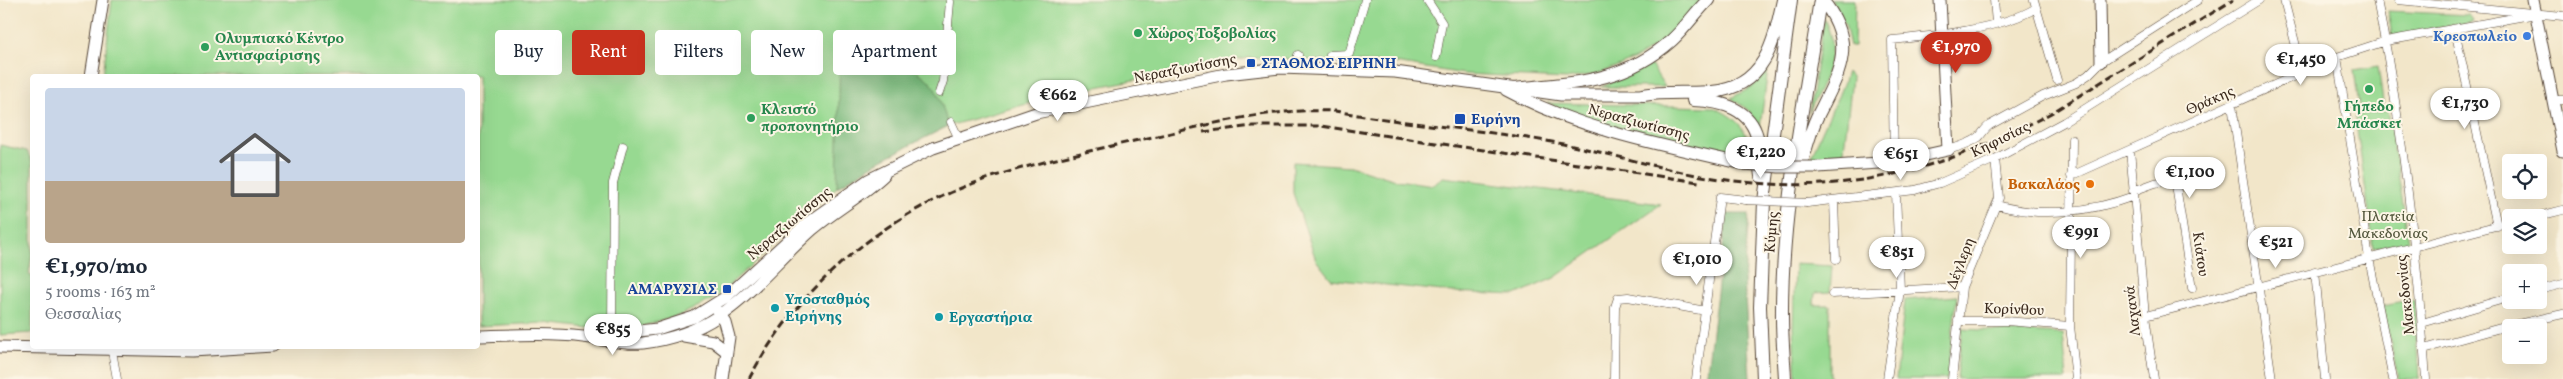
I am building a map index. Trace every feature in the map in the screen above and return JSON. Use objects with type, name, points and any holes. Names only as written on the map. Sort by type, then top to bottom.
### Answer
[{"type":"main road","points":[[91,74],[103,0]]},
{"type":"main road","points":[[1513,88],[1574,84],[1628,68],[1665,45],[1708,0]]},
{"type":"main road","points":[[1643,95],[1712,92],[1744,80],[1758,68],[1771,51],[1783,0]]},
{"type":"main road","name":"Κύμης","points":[[1764,379],[1760,308],[1764,201],[1791,0]]},
{"type":"main road","points":[[1790,198],[1816,119],[1836,81],[1842,59],[1839,29],[1832,13],[1821,0]]},
{"type":"main road","name":"Κύμης","points":[[1784,379],[1782,318],[1790,198],[1821,0]]},
{"type":"main road","points":[[1940,0],[1940,36],[1948,150]]},
{"type":"main road","points":[[2100,0],[2101,62]]},
{"type":"main road","points":[[2533,0],[2558,100],[2563,151]]},
{"type":"main road","name":"Νερατζιωτίσσης","points":[[584,337],[668,327],[688,320],[714,306],[807,223],[868,180],[912,158],[959,139],[1036,113],[1226,74],[1296,68],[1404,73],[1578,96],[1643,95]]},
{"type":"main road","name":"Νερατζιωτίσσης","points":[[1498,86],[1523,99],[1582,123],[1634,140],[1746,164],[1779,167]]},
{"type":"main road","points":[[1643,95],[1654,98],[1714,101],[1732,106],[1745,116],[1754,128],[1758,142],[1764,201]]},
{"type":"main road","name":"Κηφισίας","points":[[1779,167],[1818,167],[1894,162],[1948,150]]},
{"type":"main road","name":"Νερατζιωτίσσης","points":[[584,337],[611,343],[644,342],[672,337],[718,318],[812,230],[872,187],[889,170]]},
{"type":"main road","points":[[714,306],[730,344],[726,351],[723,379]]},
{"type":"main road","points":[[713,341],[718,318]]},
{"type":"main road","points":[[480,336],[544,335],[584,337]]},
{"type":"main road","points":[[672,337],[695,337],[713,341],[726,351]]},
{"type":"main road","points":[[0,347],[30,348]]},
{"type":"main road","points":[[77,349],[112,351],[231,349]]},
{"type":"street","points":[[1330,55],[1349,54],[1365,0]]},
{"type":"street","points":[[1427,0],[1442,23],[1436,57]]},
{"type":"street","points":[[1994,0],[1996,23]]},
{"type":"street","name":"Κηφισίας","points":[[1948,150],[1968,144],[1980,136],[1990,125],[2043,96],[2076,84],[2088,76],[2101,62],[2198,0]]},
{"type":"street","name":"Κηφισίας","points":[[1706,311],[1720,197],[1807,203],[1896,193],[1940,183],[1995,159],[2064,122],[2259,0]]},
{"type":"street","points":[[2284,0],[2303,73]]},
{"type":"street","name":"Μακεδονίας","points":[[2377,0],[2386,41],[2414,246],[2426,379]]},
{"type":"street","points":[[2398,0],[2563,16]]},
{"type":"street","points":[[940,93],[950,2]]},
{"type":"street","points":[[1894,162],[1892,40],[1940,36],[1996,23],[2022,16],[2035,4],[2056,80]]},
{"type":"street","name":"Θράκης","points":[[2071,176],[2338,57],[2386,41],[2536,14]]},
{"type":"street","points":[[2455,30],[2497,226]]},
{"type":"street","points":[[1296,68],[1298,55]]},
{"type":"street","name":"Μακεδονίας","points":[[2338,57],[2369,258],[2393,379]]},
{"type":"street","points":[[2232,105],[2260,285],[2272,379]]},
{"type":"street","points":[[951,122],[959,139]]},
{"type":"street","points":[[2072,139],[2070,326],[2076,379]]},
{"type":"street","points":[[612,334],[614,183],[623,146]]},
{"type":"street","name":"Λαχανά","points":[[2130,150],[2145,316],[2154,379]]},
{"type":"street","name":"Δέγλερη","points":[[1952,379],[1962,287],[1997,205],[1999,182],[1995,159]]},
{"type":"street","name":"Κιάτου","points":[[1997,205],[2027,213],[2070,211],[2134,193],[2155,183],[2175,179],[2192,288]]},
{"type":"street","points":[[1888,379],[1900,290],[1896,193]]},
{"type":"street","points":[[1834,201],[1836,259]]},
{"type":"street","points":[[2547,214],[2563,210]]},
{"type":"street","points":[[2145,316],[2502,225]]},
{"type":"street","points":[[2315,271],[2325,379]]},
{"type":"street","points":[[2547,288],[2563,284]]},
{"type":"street","points":[[1832,294],[1962,287]]},
{"type":"street","points":[[1614,379],[1615,307],[1618,298],[1628,297],[1706,311],[1696,379]]},
{"type":"street","points":[[2422,324],[2502,300]]},
{"type":"street","points":[[2424,349],[2504,327],[2563,314]]},
{"type":"street","name":"Κορίνθου","points":[[1958,321],[2006,321],[2070,326]]},
{"type":"street","points":[[112,351],[118,379]]},
{"type":"green space","points":[[112,0],[1703,0],[1663,41],[1635,59],[1600,73],[1566,79],[1464,74],[1395,63],[1248,58],[1066,93],[948,126],[881,160],[837,187],[715,298],[681,315],[640,327],[589,328],[545,323],[480,326],[480,74],[103,74]]},
{"type":"green space","points":[[1831,0],[1855,0],[1854,46],[1850,46],[1845,24]]},
{"type":"green space","points":[[2388,11],[2469,15],[2473,20],[2472,22],[2392,36]]},
{"type":"green space","points":[[1824,19],[1829,31],[1831,55],[1825,78],[1809,112]]},
{"type":"green space","points":[[1651,65],[1665,87],[1601,87]]},
{"type":"green space","name":"Γήπεδο Μπάσκετ","points":[[2378,66],[2384,109],[2360,113],[2354,70]]},
{"type":"green space","points":[[1768,70],[1759,127],[1748,110],[1731,98],[1752,87]]},
{"type":"green space","points":[[1847,72],[1852,78],[1843,159],[1838,162],[1810,162],[1839,95]]},
{"type":"green space","points":[[839,75],[923,76],[937,92],[948,126],[881,160],[837,187]]},
{"type":"green space","points":[[1547,103],[1712,107],[1728,115],[1741,126],[1749,141],[1751,159],[1591,122]]},
{"type":"green space","name":"Πλατεία Μακεδονίας","points":[[2388,110],[2409,242],[2374,248],[2355,116]]},
{"type":"green space","points":[[0,145],[27,151],[30,158],[30,333],[0,335]]},
{"type":"green space","points":[[1293,162],[1350,166],[1396,180],[1434,185],[1443,177],[1661,204],[1554,278],[1515,295],[1452,292],[1331,279],[1316,260],[1293,193]]},
{"type":"green space","points":[[1727,214],[1749,214],[1744,279],[1750,379],[1706,379]]},
{"type":"green space","points":[[1795,264],[1832,266],[1830,292],[1815,293],[1814,305],[1830,305],[1830,379],[1796,379],[1793,327]]},
{"type":"green space","points":[[1957,296],[1947,379],[1896,379],[1905,300]]},
{"type":"green space","points":[[2414,300],[2419,379],[2398,379],[2383,306]]},
{"type":"green space","points":[[1962,329],[2063,334],[2067,379],[1957,379]]},
{"type":"railway","points":[[749,379],[769,345],[792,314],[819,284],[848,257],[879,233],[912,212],[947,194],[983,180],[1044,162],[1240,118],[1286,112],[1335,111],[1563,144],[1696,175],[1745,182],[1792,185],[1837,183],[1880,177],[1923,167],[2009,134],[2053,112],[2233,0]]},
{"type":"railway","points":[[1203,132],[1253,126],[1321,126],[1699,182]]},
{"type":"place","name":"Χώρος Τοξοβολίας","points":[[1138,33]]},
{"type":"place","name":"Κρεοπωλείο","points":[[2527,36]]},
{"type":"place","name":"Ολυμπιακό Κέντρο Αντισφαίρισης","points":[[205,47]]},
{"type":"place","name":"ΣΤΑΘΜΟΣ ΕΙΡΗΝΗ","points":[[1251,63]]},
{"type":"place","name":"Γήπεδο Μπάσκετ","points":[[2369,89]]},
{"type":"place","name":"Κλειστό προπονητήριο","points":[[751,118]]},
{"type":"place","name":"Ειρήνη","points":[[1460,119]]},
{"type":"place","name":"Βακαλάος","points":[[2090,184]]},
{"type":"place","name":"ΑΜΑΡΥΣΙΑΣ","points":[[727,289]]},
{"type":"place","name":"Υποσταθμός Ειρήνης","points":[[775,308]]},
{"type":"place","name":"Εργαστήρια","points":[[939,317]]}]
